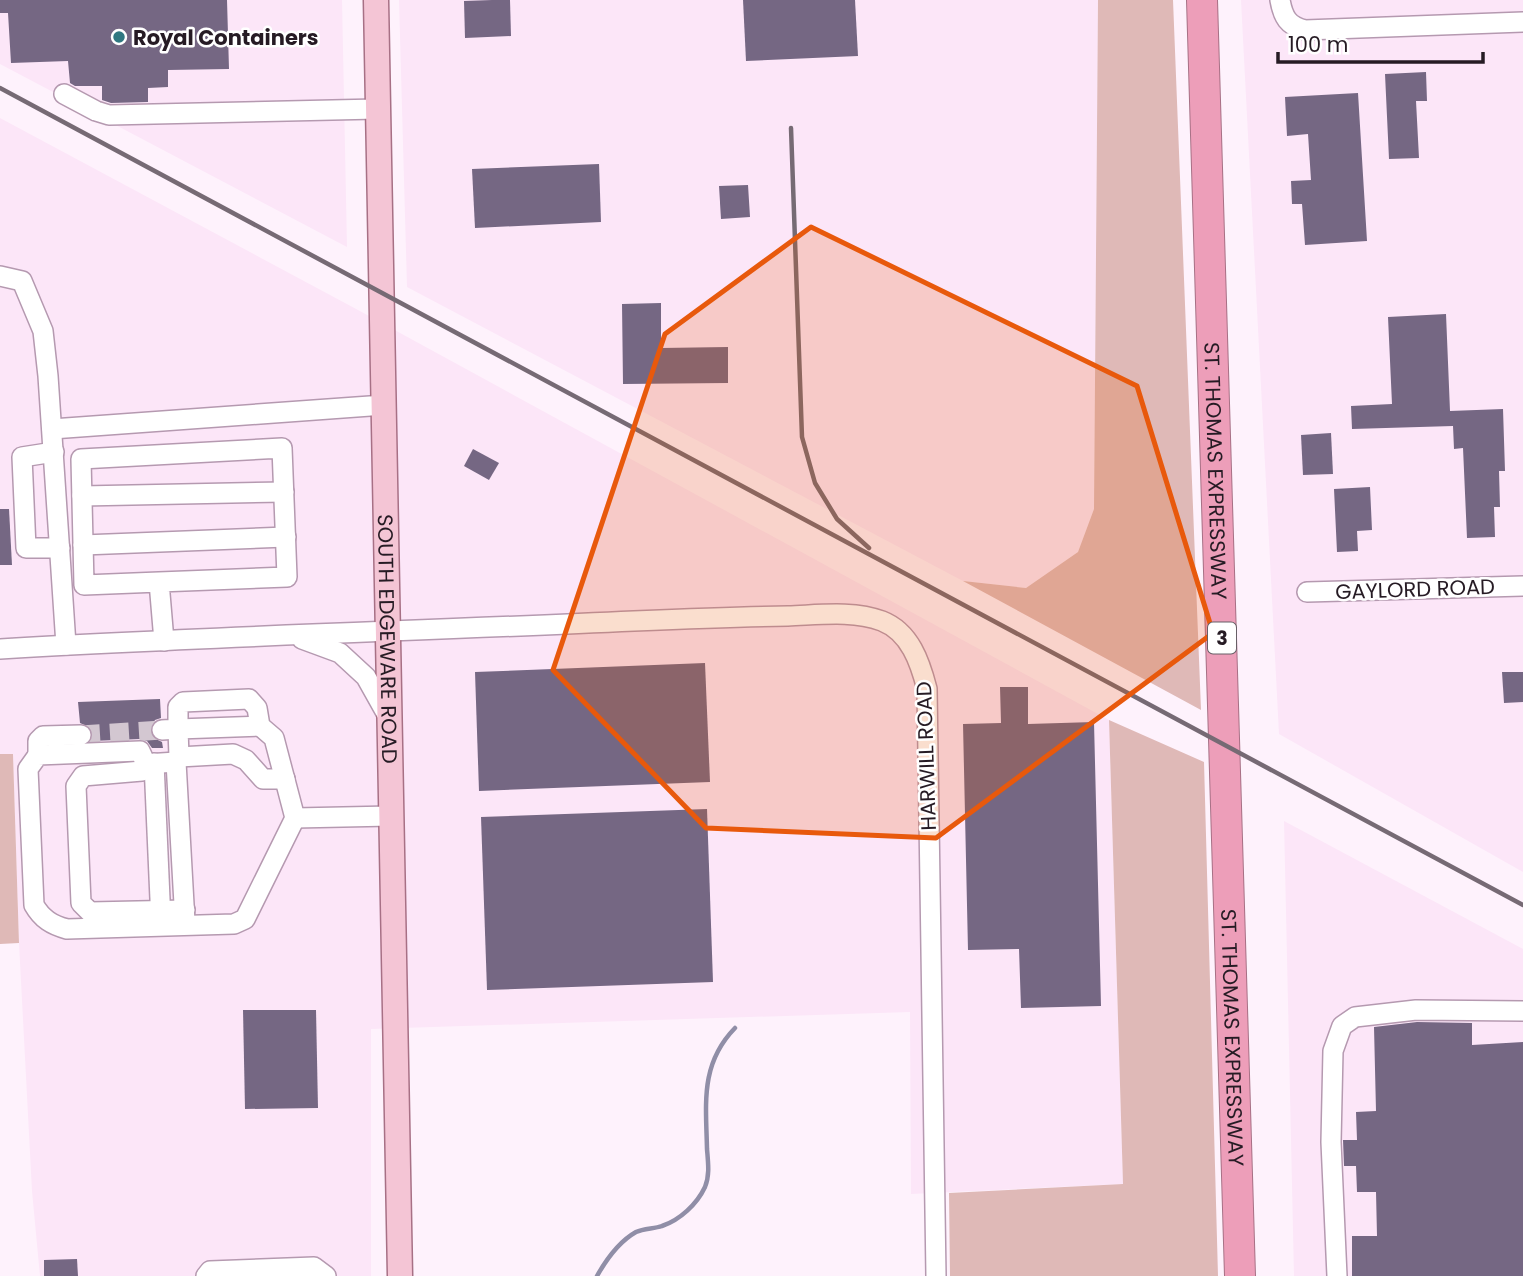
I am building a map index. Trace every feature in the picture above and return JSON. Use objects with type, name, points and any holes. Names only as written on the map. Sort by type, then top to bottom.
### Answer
[{"type":"highway","name":"ST. THOMAS EXPRESSWAY","points":[[1202,0],[1240,1276]]},
{"type":"main road","name":"SOUTH EDGEWARE ROAD","points":[[376,0],[400,1276]]},
{"type":"street","points":[[1281,5],[1293,27],[1305,30],[1523,22]]},
{"type":"street","points":[[64,94],[109,115],[377,109]]},
{"type":"street","points":[[0,276],[22,281],[43,331],[66,645]]},
{"type":"street","points":[[52,429],[384,405]]},
{"type":"street","points":[[282,448],[284,492],[287,577],[84,585],[81,459],[282,448]]},
{"type":"street","points":[[54,453],[22,457],[26,548],[60,548]]},
{"type":"street","points":[[82,496],[284,492]]},
{"type":"street","points":[[83,545],[286,537]]},
{"type":"street","points":[[159,582],[164,641]]},
{"type":"street","name":"GAYLORD ROAD","points":[[1307,592],[1523,586]]},
{"type":"street","name":"HARWILL ROAD","points":[[0,649],[841,614],[866,616],[899,631],[921,664],[927,689],[936,1276]]},
{"type":"street","points":[[294,636],[340,653],[366,677],[389,718]]},
{"type":"street","points":[[80,735],[43,736],[38,741],[38,755],[28,769],[34,905],[41,916],[54,925],[67,929],[185,918],[234,924],[246,919],[295,818],[274,738],[260,726],[257,708],[248,699],[183,702],[178,707],[170,730],[178,760],[185,918]]},
{"type":"street","points":[[170,730],[260,726]]},
{"type":"street","points":[[38,755],[140,751],[150,764],[161,919]]},
{"type":"street","points":[[161,919],[90,912],[81,903],[76,786],[83,776],[142,771],[150,764],[233,754],[246,760],[263,779],[285,779]]},
{"type":"street","points":[[295,818],[391,816]]},
{"type":"street","points":[[1337,1276],[1331,1142],[1334,1051],[1342,1026],[1355,1017],[1416,1010],[1523,1011]]},
{"type":"street","points":[[206,1276],[211,1271],[314,1267],[326,1276]]},
{"type":"highlighted area","points":[[811,227],[1137,386],[1213,633],[936,838],[706,828],[553,670],[665,334]]},
{"type":"shaded area","points":[[0,0],[342,0],[347,247],[0,64]]},
{"type":"shaded area","points":[[399,0],[1098,0],[1094,509],[1078,552],[1026,588],[963,581],[407,287]]},
{"type":"shaded area","points":[[1098,0],[1173,0],[1201,710],[963,581],[1026,588],[1078,552],[1094,509]]},
{"type":"shaded area","points":[[1241,0],[1523,0],[1523,872],[1279,734]]},
{"type":"shaded area","points":[[0,118],[1109,720],[1123,1184],[911,1194],[910,1012],[371,1029],[371,1276],[40,1276],[32,1191],[19,943],[13,754],[0,754]]},
{"type":"shaded area","points":[[1109,720],[1204,762],[1218,1276],[950,1276],[949,1193],[1123,1184]]},
{"type":"shaded area","points":[[0,754],[13,754],[19,943],[0,944]]},
{"type":"shaded area","points":[[1284,821],[1523,949],[1523,1276],[1294,1276]]},
{"type":"building","name":"Royal Containers","points":[[0,0],[227,0],[229,69],[168,70],[168,87],[148,88],[148,102],[111,103],[102,100],[102,86],[75,86],[70,83],[68,61],[11,63],[8,13],[0,13]]},
{"type":"building","points":[[510,0],[511,36],[465,38],[464,1]]},
{"type":"building","points":[[743,0],[855,0],[858,56],[746,61]]},
{"type":"building","points":[[1426,72],[1427,101],[1416,101],[1419,158],[1389,159],[1385,74]]},
{"type":"building","points":[[1358,93],[1367,241],[1305,245],[1302,204],[1292,204],[1291,181],[1311,180],[1308,134],[1287,136],[1285,97]]},
{"type":"building","points":[[599,164],[601,222],[475,228],[472,169]]},
{"type":"building","points":[[748,185],[750,217],[721,219],[719,186]]},
{"type":"building","points":[[661,303],[661,348],[728,347],[728,383],[623,384],[622,304]]},
{"type":"building","points":[[1446,314],[1450,411],[1503,409],[1505,471],[1499,471],[1500,507],[1494,507],[1495,537],[1467,538],[1463,448],[1454,449],[1453,426],[1352,429],[1351,406],[1392,404],[1388,317]]},
{"type":"building","points":[[1331,433],[1333,474],[1303,475],[1301,435]]},
{"type":"building","points":[[473,449],[499,463],[489,480],[464,466]]},
{"type":"building","points":[[1370,487],[1372,530],[1357,531],[1358,551],[1337,552],[1334,489]]},
{"type":"building","points":[[0,509],[9,509],[12,565],[0,565]]},
{"type":"building","points":[[705,663],[710,782],[479,791],[475,672]]},
{"type":"building","points":[[1502,672],[1523,672],[1523,702],[1504,703]]},
{"type":"building","points":[[1000,687],[1028,687],[1028,724],[1094,722],[1101,1006],[1021,1008],[1019,949],[968,950],[963,724],[1001,723]]},
{"type":"building","points":[[160,699],[161,718],[155,720],[150,730],[152,737],[162,742],[163,748],[152,748],[147,741],[140,739],[92,741],[91,728],[80,723],[78,702]]},
{"type":"building","points":[[707,809],[713,982],[487,990],[481,817]]},
{"type":"building","points":[[243,1010],[316,1010],[318,1108],[245,1109]]},
{"type":"building","points":[[1417,1022],[1472,1023],[1472,1045],[1523,1042],[1523,1276],[1352,1276],[1352,1236],[1377,1236],[1376,1192],[1357,1192],[1356,1166],[1344,1166],[1343,1140],[1357,1140],[1356,1112],[1376,1111],[1374,1027]]},
{"type":"building","points":[[77,1259],[78,1276],[44,1276],[44,1260]]},
{"type":"waterway","points":[[597,1276],[624,1240],[639,1231],[675,1220],[687,1211],[702,1193],[708,1173],[706,1100],[710,1070],[724,1042],[735,1028]]},
{"type":"tunnel","points":[[81,735],[162,730]]},
{"type":"railway","points":[[0,88],[1523,905]]},
{"type":"railway","points":[[791,128],[802,437],[815,483],[837,519],[869,548]]},
{"type":"place","name":"Royal Containers","points":[[119,37]]}]
